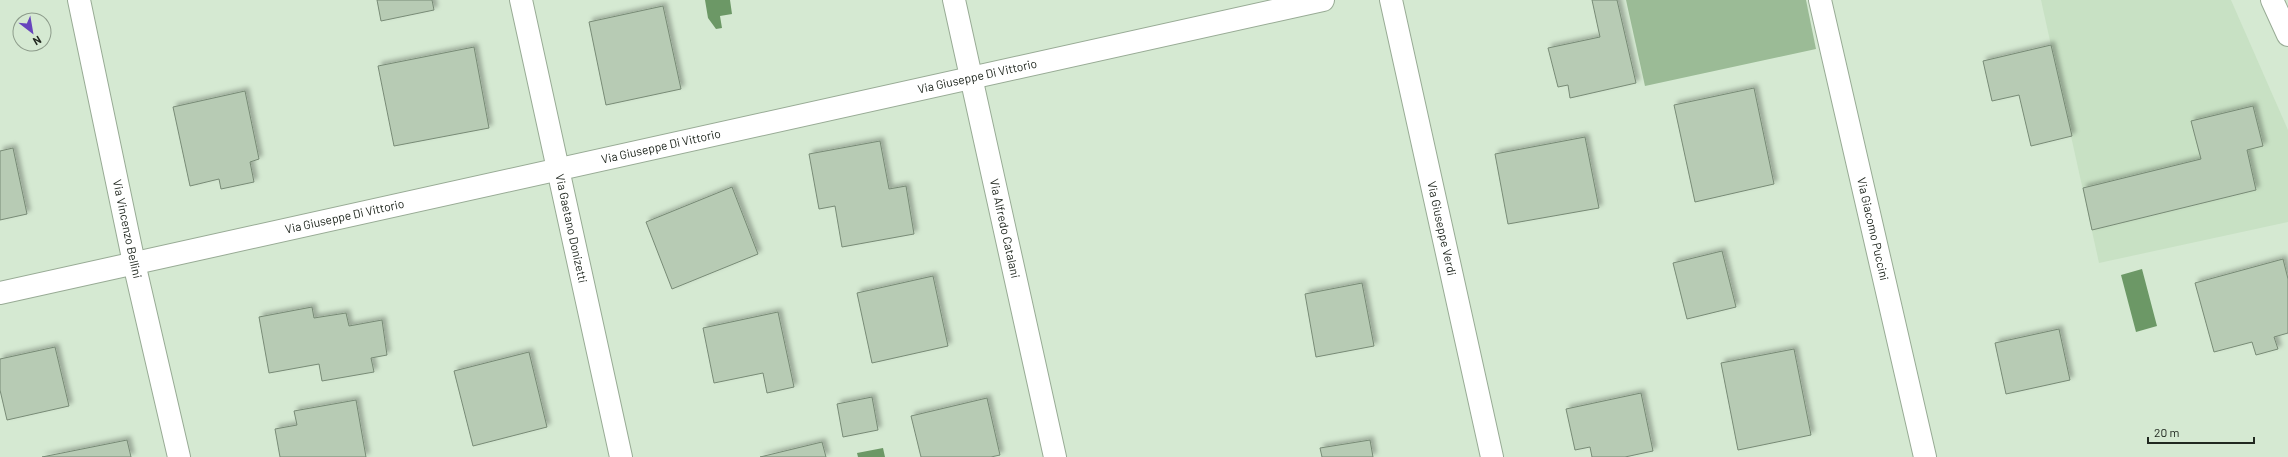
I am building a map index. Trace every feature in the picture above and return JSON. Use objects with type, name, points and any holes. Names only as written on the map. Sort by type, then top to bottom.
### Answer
[{"type":"street","name":"Via Vincenzo Bellini","points":[[79,0],[134,263],[179,457]]},
{"type":"street","name":"Via Gaetano Donizetti","points":[[521,0],[621,457]]},
{"type":"street","name":"Via Alfredo Catalani","points":[[954,0],[1055,457]]},
{"type":"street","name":"Via Giuseppe Di Vittorio","points":[[0,293],[1323,0]]},
{"type":"street","name":"Via Giuseppe Verdi","points":[[1391,0],[1492,457]]},
{"type":"street","name":"Via Giacomo Puccini","points":[[1820,0],[1925,457]]},
{"type":"street","points":[[2272,0],[2288,35]]},
{"type":"shaded area","points":[[705,0],[730,0],[732,14],[720,16],[722,28],[716,29],[708,18]]},
{"type":"shaded area","points":[[1626,0],[1806,0],[1816,49],[1645,86]]},
{"type":"shaded area","points":[[2041,0],[2231,0],[2288,130],[2288,222],[2099,263]]},
{"type":"shaded area","points":[[2142,269],[2157,326],[2136,332],[2121,275]]},
{"type":"shaded area","points":[[883,448],[885,457],[858,457],[857,453]]},
{"type":"building","points":[[377,0],[432,0],[434,10],[381,21]]},
{"type":"building","points":[[1592,0],[1617,0],[1636,83],[1570,98],[1568,85],[1558,87],[1548,48],[1600,37]]},
{"type":"building","points":[[663,6],[681,89],[606,105],[589,22]]},
{"type":"building","points":[[2051,45],[2072,136],[2031,146],[2019,95],[1992,101],[1983,61]]},
{"type":"building","points":[[474,47],[489,128],[394,146],[378,66]]},
{"type":"building","points":[[1754,88],[1774,184],[1695,202],[1674,105]]},
{"type":"building","points":[[245,91],[259,159],[250,162],[254,182],[221,189],[219,179],[190,186],[173,107]]},
{"type":"building","points":[[2253,106],[2263,146],[2247,150],[2256,190],[2092,230],[2083,188],[2201,159],[2191,121]]},
{"type":"building","points":[[1585,137],[1599,208],[1508,224],[1495,154]]},
{"type":"building","points":[[880,141],[889,189],[906,186],[914,234],[842,247],[835,206],[819,209],[809,154]]},
{"type":"building","points":[[13,148],[27,214],[0,220],[0,151]]},
{"type":"building","points":[[732,187],[758,254],[672,289],[646,222]]},
{"type":"building","points":[[1722,251],[1736,307],[1687,319],[1673,263]]},
{"type":"building","points":[[2283,259],[2288,279],[2288,333],[2274,337],[2278,349],[2256,355],[2252,342],[2214,352],[2195,283]]},
{"type":"building","points":[[933,276],[948,346],[872,363],[857,293]]},
{"type":"building","points":[[1362,283],[1374,346],[1316,357],[1305,294]]},
{"type":"building","points":[[312,307],[314,318],[346,313],[349,326],[382,320],[387,355],[371,358],[374,372],[322,381],[319,364],[269,373],[259,317]]},
{"type":"building","points":[[778,312],[794,387],[767,393],[763,373],[714,383],[703,328]]},
{"type":"building","points":[[2059,329],[2070,380],[2006,394],[1995,343]]},
{"type":"building","points":[[55,347],[69,406],[7,420],[0,390],[0,359]]},
{"type":"building","points":[[1794,349],[1811,435],[1738,450],[1721,363]]},
{"type":"building","points":[[529,352],[547,427],[473,446],[454,371]]},
{"type":"building","points":[[1641,393],[1653,451],[1625,457],[1592,457],[1590,447],[1575,450],[1566,409]]},
{"type":"building","points":[[872,397],[878,430],[843,437],[837,404]]},
{"type":"building","points":[[987,398],[1000,455],[991,457],[921,457],[911,416]]},
{"type":"building","points":[[356,400],[366,457],[280,457],[275,429],[297,425],[294,411]]},
{"type":"building","points":[[127,440],[131,457],[42,457]]},
{"type":"building","points":[[1370,440],[1373,457],[1322,457],[1320,448]]},
{"type":"building","points":[[822,442],[826,457],[760,457]]}]
